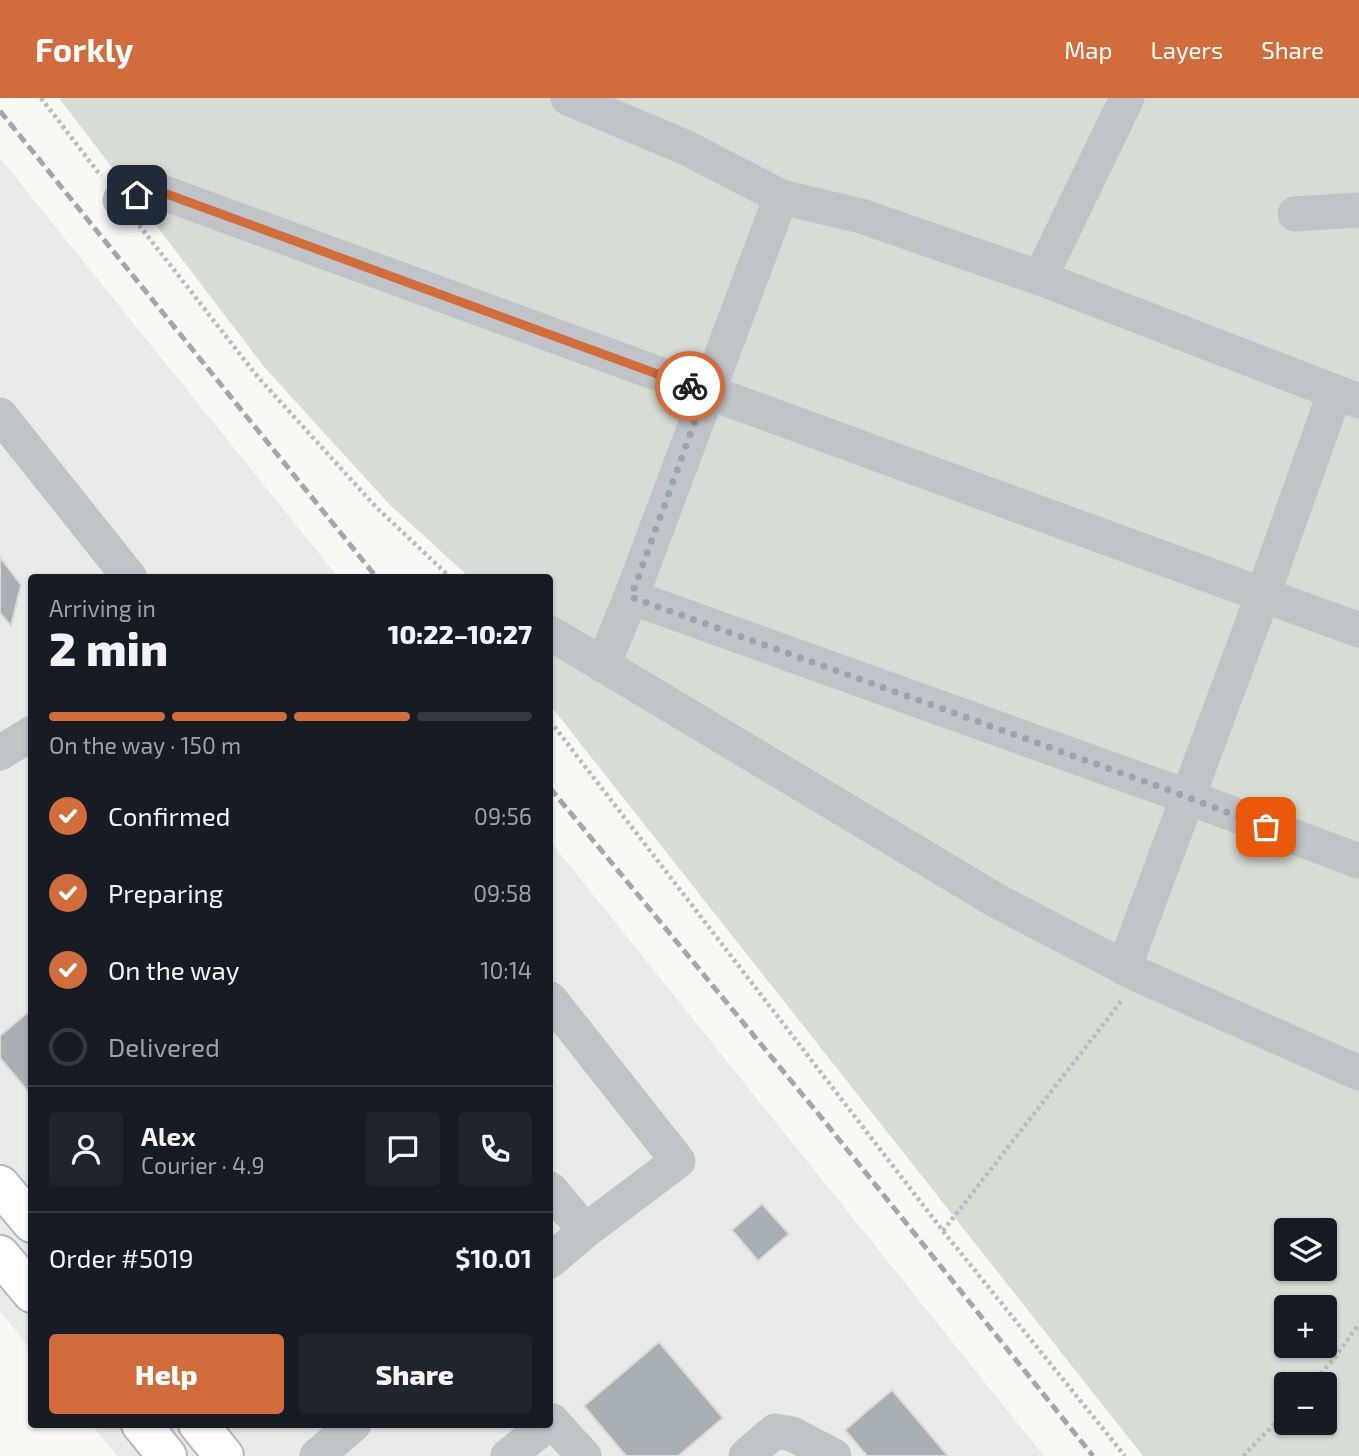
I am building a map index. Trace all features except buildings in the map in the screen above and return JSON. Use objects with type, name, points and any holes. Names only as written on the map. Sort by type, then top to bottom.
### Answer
[{"type":"main road","points":[[0,1185],[28,1218]]},
{"type":"main road","points":[[0,1255],[28,1288]]},
{"type":"main road","points":[[144,1428],[167,1456]]},
{"type":"main road","points":[[201,1428],[224,1456]]},
{"type":"street","points":[[568,98],[687,148],[781,197],[861,216],[1040,278],[1347,397],[1263,596],[1186,797],[1133,972]]},
{"type":"street","points":[[1040,278],[1127,98]]},
{"type":"street","points":[[120,200],[153,189],[1359,631]]},
{"type":"street","points":[[603,665],[781,197]]},
{"type":"street","points":[[1295,214],[1359,210]]},
{"type":"street","points":[[0,415],[127,574]]},
{"type":"street","points":[[631,597],[1359,861]]},
{"type":"street","points":[[553,635],[997,901],[1133,972],[1359,1073]]},
{"type":"street","points":[[0,753],[28,736]]},
{"type":"street","points":[[553,1003],[678,1161],[553,1258]]},
{"type":"street","points":[[553,1193],[585,1231]]},
{"type":"street","points":[[553,1422],[584,1456]]},
{"type":"street","points":[[317,1456],[349,1428]]},
{"type":"street","points":[[508,1456],[544,1428]]},
{"type":"street","points":[[746,1456],[775,1431],[792,1434],[834,1456]]},
{"type":"path","points":[[41,98],[257,376],[376,507],[447,574]]},
{"type":"path","points":[[553,725],[943,1231],[1125,1456]]},
{"type":"path","points":[[943,1231],[1133,972]]},
{"type":"path","points":[[1322,1372],[1359,1324]]},
{"type":"path","points":[[1243,1456],[1274,1424]]},
{"type":"shaded area","points":[[59,98],[1359,98],[1359,1456],[1143,1456],[553,709],[553,574],[466,574],[389,504],[265,368]]},
{"type":"shaded area","points":[[0,158],[336,574],[28,574],[28,1346],[0,1311]]},
{"type":"shaded area","points":[[553,845],[1044,1456],[117,1456],[94,1428],[553,1428]]},
{"type":"railway","points":[[0,111],[374,574]]},
{"type":"railway","points":[[553,792],[825,1122],[1093,1456]]},
{"type":"way so far","points":[[690,386],[706,391],[631,597],[1266,827]]},
{"type":"route","points":[[137,195],[153,189],[690,386]]}]
